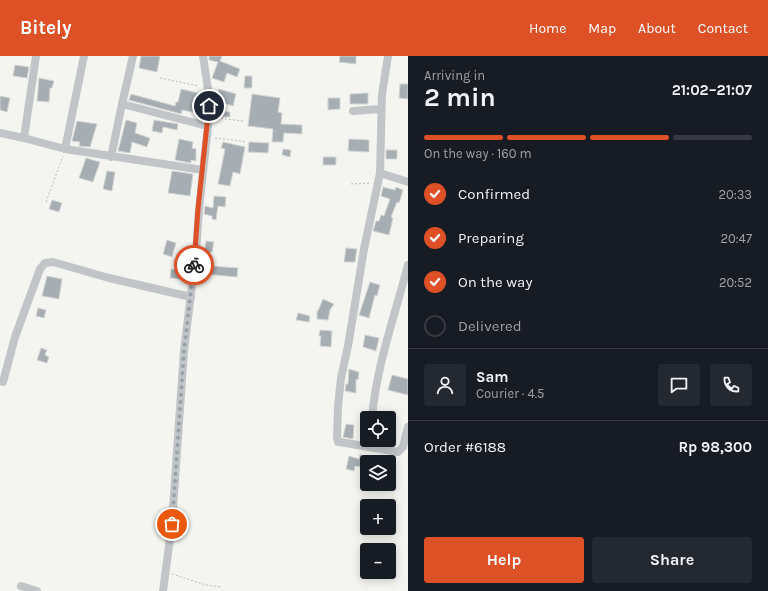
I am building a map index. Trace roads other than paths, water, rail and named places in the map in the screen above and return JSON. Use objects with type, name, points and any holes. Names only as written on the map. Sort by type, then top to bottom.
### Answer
[{"type":"street","points":[[24,138],[36,56]]},
{"type":"street","points":[[65,149],[84,56]]},
{"type":"street","points":[[111,157],[133,56]]},
{"type":"street","points":[[163,591],[172,524],[184,351],[191,297],[209,117],[209,96],[203,56]]},
{"type":"street","points":[[360,443],[338,442],[337,414],[341,378],[348,346],[364,249],[380,173],[381,109],[388,56]]},
{"type":"street","points":[[122,104],[207,126]]},
{"type":"street","points":[[353,111],[381,109]]},
{"type":"street","points":[[0,133],[65,149],[203,170]]},
{"type":"street","points":[[380,173],[408,182]]},
{"type":"street","points":[[3,382],[15,337],[40,269],[45,263],[53,262],[114,279],[191,297]]},
{"type":"street","points":[[373,411],[379,373],[408,265]]},
{"type":"street","points":[[383,447],[398,452],[403,447],[408,427]]},
{"type":"street","points":[[20,586],[37,591]]}]
